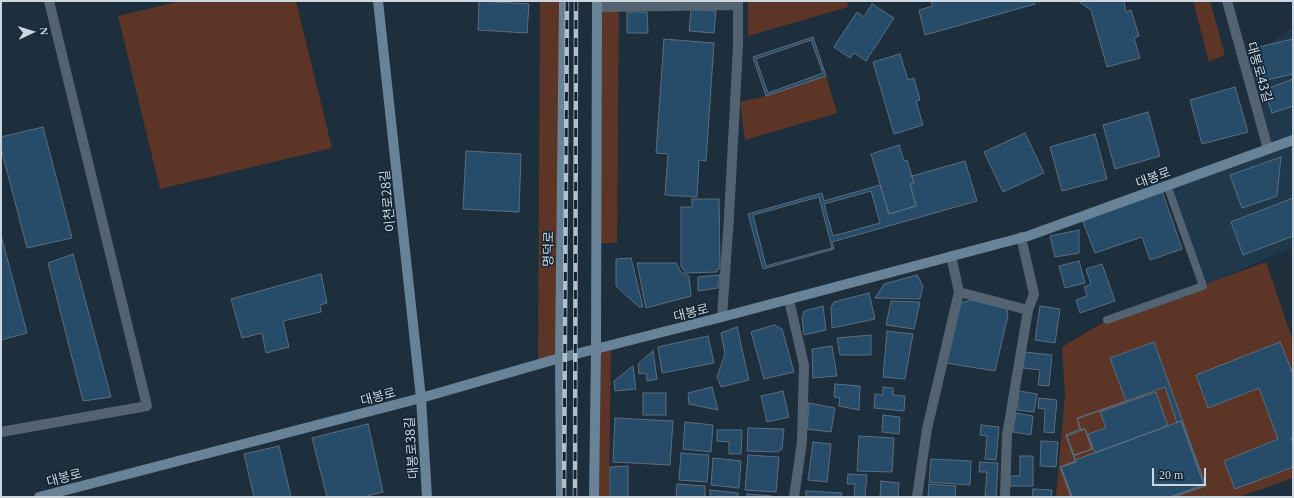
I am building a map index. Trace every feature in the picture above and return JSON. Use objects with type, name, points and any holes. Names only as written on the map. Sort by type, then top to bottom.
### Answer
[{"type":"street","points":[[1,432],[147,406],[49,1]]},
{"type":"street","name":"이천로28길","points":[[378,1],[421,398]]},
{"type":"street","name":"명덕로","points":[[561,497],[560,358],[564,1]]},
{"type":"street","name":"대봉로43길","points":[[1227,1],[1268,149]]},
{"type":"street","points":[[594,497],[597,4],[738,3]]},
{"type":"street","name":"대봉로","points":[[722,318],[738,46],[738,3]]},
{"type":"street","name":"대봉로","points":[[39,497],[421,398],[560,358],[722,318],[1021,238],[1293,140]]},
{"type":"street","points":[[1004,497],[1007,436],[1028,310],[1034,294],[1021,238]]},
{"type":"street","points":[[917,497],[927,429],[959,292],[951,256]]},
{"type":"street","points":[[959,292],[1028,310]]},
{"type":"street","points":[[789,300],[804,365],[802,442],[794,497]]},
{"type":"street","name":"대봉로38길","points":[[421,398],[427,497]]},
{"type":"lane","points":[[1106,320],[1203,286],[1167,185]]},
{"type":"shaded area","points":[[181,1],[296,1],[332,148],[160,189],[118,16]]},
{"type":"shaded area","points":[[540,1],[564,1],[560,358],[538,365]]},
{"type":"shaded area","points":[[597,1],[619,1],[617,243],[597,243]]},
{"type":"shaded area","points":[[748,1],[847,1],[848,7],[748,36]]},
{"type":"shaded area","points":[[1193,1],[1210,1],[1225,55],[1209,62]]},
{"type":"shaded area","points":[[1293,28],[1293,247],[1203,286],[1167,185],[1268,149],[1244,60]]},
{"type":"shaded area","points":[[826,76],[837,113],[745,140],[740,102],[766,96]]},
{"type":"shaded area","points":[[1266,262],[1293,341],[1293,478],[1239,497],[1056,497],[1065,395],[1062,347],[1107,320]]},
{"type":"shaded area","points":[[611,345],[609,497],[594,497],[596,349]]},
{"type":"building","points":[[479,1],[529,4],[527,33],[478,30]]},
{"type":"building","points":[[931,1],[1034,1],[1035,4],[925,35],[919,10],[933,6]]},
{"type":"building","points":[[1078,1],[1124,1],[1126,12],[1131,10],[1139,36],[1134,38],[1140,58],[1107,67],[1091,10]]},
{"type":"building","points":[[872,4],[894,18],[866,61],[854,53],[850,58],[834,47],[857,12],[864,17]]},
{"type":"building","points":[[691,9],[716,11],[714,33],[689,31]]},
{"type":"building","points":[[627,12],[647,12],[648,33],[627,33]]},
{"type":"building","points":[[813,37],[826,76],[766,96],[753,57]]},
{"type":"building","points":[[664,39],[714,43],[706,161],[699,160],[697,197],[665,195],[668,154],[656,153]]},
{"type":"building","points":[[1293,39],[1293,74],[1258,82],[1250,49]]},
{"type":"building","points":[[811,40],[823,73],[768,93],[756,59]]},
{"type":"building","points":[[900,54],[908,80],[914,78],[920,100],[916,101],[923,125],[894,134],[873,62]]},
{"type":"building","points":[[1293,79],[1293,106],[1272,113],[1264,90]]},
{"type":"building","points":[[1235,87],[1248,132],[1202,144],[1190,100]]},
{"type":"building","points":[[1148,112],[1160,156],[1115,169],[1103,125]]},
{"type":"building","points":[[43,127],[72,238],[27,248],[1,148],[1,137]]},
{"type":"building","points":[[1025,133],[1044,173],[1003,192],[984,152]]},
{"type":"building","points":[[1095,134],[1107,179],[1062,191],[1050,147]]},
{"type":"building","points":[[899,145],[904,161],[907,160],[914,183],[910,184],[916,206],[889,214],[871,154]]},
{"type":"building","points":[[466,151],[521,154],[519,212],[463,209]]},
{"type":"building","points":[[1281,157],[1277,196],[1242,208],[1230,175]]},
{"type":"building","points":[[965,161],[977,201],[832,242],[834,249],[763,269],[748,214],[822,193],[824,201],[880,185],[889,214],[916,206],[910,184],[914,183],[912,176]]},
{"type":"building","points":[[871,191],[880,223],[833,236],[824,204]]},
{"type":"building","points":[[1162,191],[1182,249],[1150,260],[1142,237],[1095,253],[1082,219]]},
{"type":"building","points":[[819,197],[832,248],[766,266],[753,215]]},
{"type":"building","points":[[1293,198],[1293,236],[1243,255],[1231,222]]},
{"type":"building","points":[[692,199],[719,199],[720,269],[717,269],[717,272],[686,273],[681,266],[681,207],[692,207]]},
{"type":"building","points":[[1079,230],[1079,253],[1055,257],[1050,236]]},
{"type":"building","points":[[1,235],[27,333],[1,340]]},
{"type":"building","points":[[73,254],[111,397],[83,401],[48,263]]},
{"type":"building","points":[[631,258],[643,307],[639,307],[616,286],[616,259]]},
{"type":"building","points":[[1079,261],[1085,283],[1065,288],[1059,266]]},
{"type":"building","points":[[637,263],[676,263],[681,272],[689,276],[691,296],[646,308]]},
{"type":"building","points":[[1102,264],[1115,301],[1080,313],[1076,300],[1087,296],[1084,287],[1091,284],[1086,269]]},
{"type":"building","points":[[321,274],[327,303],[320,305],[321,312],[283,321],[289,347],[266,353],[262,333],[242,338],[231,299]]},
{"type":"building","points":[[720,275],[718,288],[698,291],[698,277]]},
{"type":"building","points":[[917,275],[923,286],[920,299],[875,298],[884,284]]},
{"type":"building","points":[[869,293],[875,319],[832,328],[831,307],[834,302]]},
{"type":"building","points":[[971,300],[1007,309],[1008,315],[995,371],[946,363],[960,303]]},
{"type":"building","points":[[891,301],[920,302],[914,329],[886,325]]},
{"type":"building","points":[[823,306],[826,330],[804,335],[802,318],[804,311]]},
{"type":"building","points":[[1040,306],[1060,309],[1055,343],[1035,340]]},
{"type":"building","points":[[774,325],[782,329],[794,372],[764,379],[751,332]]},
{"type":"building","points":[[737,327],[749,380],[721,387],[717,377],[725,354],[721,333]]},
{"type":"building","points":[[887,331],[913,334],[905,379],[883,377]]},
{"type":"building","points":[[871,335],[871,355],[840,355],[837,338]]},
{"type":"building","points":[[708,336],[714,363],[662,373],[658,347]]},
{"type":"building","points":[[1154,342],[1206,486],[1174,497],[1071,497],[1060,467],[1075,461],[1066,435],[1080,429],[1077,418],[1126,401],[1110,358]]},
{"type":"building","points":[[1280,342],[1293,374],[1293,437],[1291,438],[1293,443],[1293,467],[1235,489],[1224,461],[1278,439],[1259,388],[1208,408],[1196,375]]},
{"type":"building","points":[[832,346],[837,376],[813,378],[812,349]]},
{"type":"building","points":[[653,351],[657,379],[647,381],[646,373],[639,374],[638,364]]},
{"type":"building","points":[[1025,352],[1052,355],[1049,386],[1038,385],[1040,370],[1023,368]]},
{"type":"building","points":[[633,366],[636,389],[615,391],[614,381]]},
{"type":"building","points":[[835,384],[860,386],[859,410],[839,406],[840,398],[834,397]]},
{"type":"building","points":[[712,387],[718,410],[689,404],[688,393]]},
{"type":"building","points":[[883,387],[893,388],[893,395],[905,396],[904,411],[874,408],[875,394],[883,395]]},
{"type":"building","points":[[1165,387],[1177,423],[1181,421],[1204,485],[1170,497],[1072,497],[1061,467],[1076,462],[1074,456],[1092,449],[1085,429],[1081,430],[1077,419]]},
{"type":"building","points":[[783,391],[789,417],[767,422],[761,396]]},
{"type":"building","points":[[1019,391],[1037,394],[1034,412],[1017,410]]},
{"type":"building","points":[[1156,392],[1168,426],[1095,453],[1088,434],[1106,428],[1100,412]]},
{"type":"building","points":[[643,393],[666,393],[666,415],[643,415]]},
{"type":"building","points":[[1039,398],[1057,400],[1054,433],[1044,432],[1045,409],[1038,408]]},
{"type":"building","points":[[809,403],[835,408],[831,432],[807,429]]},
{"type":"building","points":[[1016,413],[1033,416],[1031,435],[1013,432]]},
{"type":"building","points":[[883,415],[900,417],[899,434],[882,432]]},
{"type":"building","points":[[615,418],[673,421],[670,465],[613,462]]},
{"type":"building","points":[[1181,421],[1204,485],[1170,497],[1072,497],[1061,467],[1076,462],[1075,460]]},
{"type":"building","points":[[685,422],[713,425],[711,452],[683,449]]},
{"type":"building","points":[[368,424],[383,492],[363,497],[327,497],[312,438]]},
{"type":"building","points":[[981,425],[999,427],[996,460],[985,459],[987,436],[980,435]]},
{"type":"building","points":[[748,428],[784,429],[782,449],[778,452],[747,451]]},
{"type":"building","points":[[1085,429],[1092,449],[1074,455],[1067,436]]},
{"type":"building","points":[[717,430],[742,430],[741,454],[729,454],[729,442],[717,441]]},
{"type":"building","points":[[859,436],[894,438],[892,472],[857,471]]},
{"type":"building","points":[[1041,441],[1058,442],[1056,467],[1040,466]]},
{"type":"building","points":[[813,442],[831,444],[827,482],[808,480]]},
{"type":"building","points":[[279,446],[291,497],[254,497],[244,454]]},
{"type":"building","points":[[681,453],[709,455],[707,482],[679,480]]},
{"type":"building","points":[[748,455],[779,457],[776,492],[745,490]]},
{"type":"building","points":[[1020,456],[1033,456],[1033,486],[1010,486],[1010,476],[1020,476]]},
{"type":"building","points":[[713,458],[741,461],[739,488],[711,485]]},
{"type":"building","points":[[931,459],[971,461],[970,485],[929,482]]},
{"type":"building","points":[[980,462],[998,463],[996,497],[985,496],[987,472],[979,472]]},
{"type":"building","points":[[628,466],[628,497],[610,497],[610,467]]},
{"type":"building","points":[[848,474],[867,475],[865,497],[854,497],[855,484],[847,484]]},
{"type":"building","points":[[881,481],[899,483],[898,497],[880,497]]},
{"type":"building","points":[[677,484],[705,486],[705,497],[676,497]]},
{"type":"building","points":[[929,484],[956,486],[955,497],[928,497]]},
{"type":"building","points":[[1033,489],[1052,490],[1051,497],[1032,497]]},
{"type":"building","points":[[710,490],[738,493],[738,497],[710,497]]},
{"type":"building","points":[[806,491],[842,493],[841,497],[806,497]]},
{"type":"building","points":[[747,494],[772,496],[772,497],[747,497]]},
{"type":"railway","points":[[564,497],[567,1]]},
{"type":"railway","points":[[575,497],[576,1]]}]
